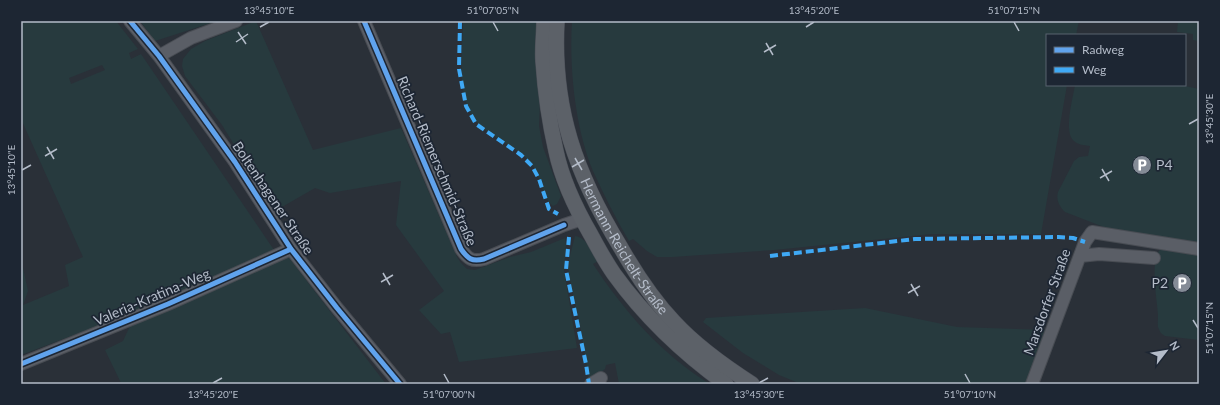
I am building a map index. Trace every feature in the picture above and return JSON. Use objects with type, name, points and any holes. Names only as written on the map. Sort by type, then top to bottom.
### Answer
[{"type":"main road","name":"Hermann-Reichelt-Straße","points":[[544,21],[543,60],[554,146],[565,182],[582,219],[614,273],[634,300],[658,327],[678,346],[726,384]]},
{"type":"main road","name":"Hermann-Reichelt-Straße","points":[[557,21],[559,86],[564,116],[576,158],[588,189],[633,269],[663,310],[674,323],[699,346],[723,365],[752,384]]},
{"type":"main road","points":[[582,219],[600,211]]},
{"type":"street","name":"Boltenhagener Straße","points":[[130,21],[159,56],[235,162],[291,249],[337,308],[400,384]]},
{"type":"street","points":[[159,56],[192,38],[236,21]]},
{"type":"street","name":"Richard-Riemerschmid-Straße","points":[[364,21],[458,242],[466,257],[475,261],[484,259],[564,225],[582,219]]},
{"type":"street","name":"Marsdorfer Straße","points":[[1032,384],[1085,242],[1092,232],[1199,249]]},
{"type":"street","name":"Valeria-Kratina-Weg","points":[[21,364],[168,304],[291,249]]},
{"type":"street","points":[[1080,256],[1099,254],[1154,258]]},
{"type":"green space","points":[[21,21],[116,21],[138,49],[129,53],[131,59],[141,54],[274,250],[270,254],[95,327],[21,355],[21,266],[23,268],[28,291],[23,305],[69,286],[65,265],[83,257],[21,119]],"holes":[[[102,65],[105,70],[71,84],[69,78]]]},
{"type":"green space","points":[[140,21],[217,21],[155,41]]},
{"type":"green space","points":[[256,21],[313,150],[401,128],[457,257],[467,269],[475,270],[510,257],[531,252],[565,238],[566,245],[564,270],[577,348],[459,362],[450,332],[441,334],[419,310],[444,291],[396,225],[401,181],[330,193],[315,188],[275,211],[222,125],[185,76],[182,66],[183,59],[191,49],[205,41]]},
{"type":"green space","points":[[463,21],[536,21],[540,100],[539,126],[543,147],[561,196],[557,204],[553,206],[546,197],[536,172],[529,161],[519,152],[484,129],[474,119],[468,107],[464,93],[461,64]]},
{"type":"green space","points":[[572,21],[1079,21],[1076,34],[1046,34],[1046,86],[1067,86],[1041,234],[932,234],[774,250],[657,257],[633,239],[629,241],[593,171],[582,136],[578,117],[571,58]]},
{"type":"green space","points":[[1178,21],[1199,21],[1199,41],[1193,40],[1193,34],[1177,32]]},
{"type":"green space","name":"P4","points":[[1075,86],[1185,86],[1199,89],[1199,245],[1109,229],[1065,212],[1058,203],[1058,192],[1074,161],[1079,157],[1088,156],[1090,146],[1081,145],[1074,141],[1071,137],[1069,130]]},
{"type":"green space","points":[[575,236],[583,239],[594,253],[598,261],[593,264],[631,315],[675,359],[710,384],[619,384],[615,363],[606,365],[605,369],[589,381],[580,325],[569,275],[568,264]]},
{"type":"green space","name":"P2","points":[[1162,248],[1199,255],[1199,340],[1165,336],[1158,328],[1155,261]]},
{"type":"green space","points":[[286,254],[386,384],[119,384],[121,383],[105,350],[123,341],[130,326]]},
{"type":"green space","points":[[865,308],[957,327],[1045,330],[1026,384],[801,384],[779,375],[743,353],[703,322],[706,318]]},
{"type":"marked path","points":[[460,21],[459,69],[466,106],[476,124],[521,155],[532,166],[539,179],[549,209],[558,214]]},
{"type":"marked path","points":[[569,237],[566,270],[589,384]]},
{"type":"marked path","points":[[770,256],[915,239],[1058,237],[1073,238],[1085,242]]},
{"type":"cycle path","points":[[130,21],[159,56],[235,162],[291,249],[337,308],[400,384]]},
{"type":"cycle path","points":[[364,21],[461,249],[466,255],[473,260],[484,259],[564,225]]},
{"type":"cycle path","points":[[21,364],[168,304],[291,249]]},
{"type":"place","name":"P4","points":[[1142,165]]},
{"type":"place","name":"P2","points":[[1182,283]]}]
